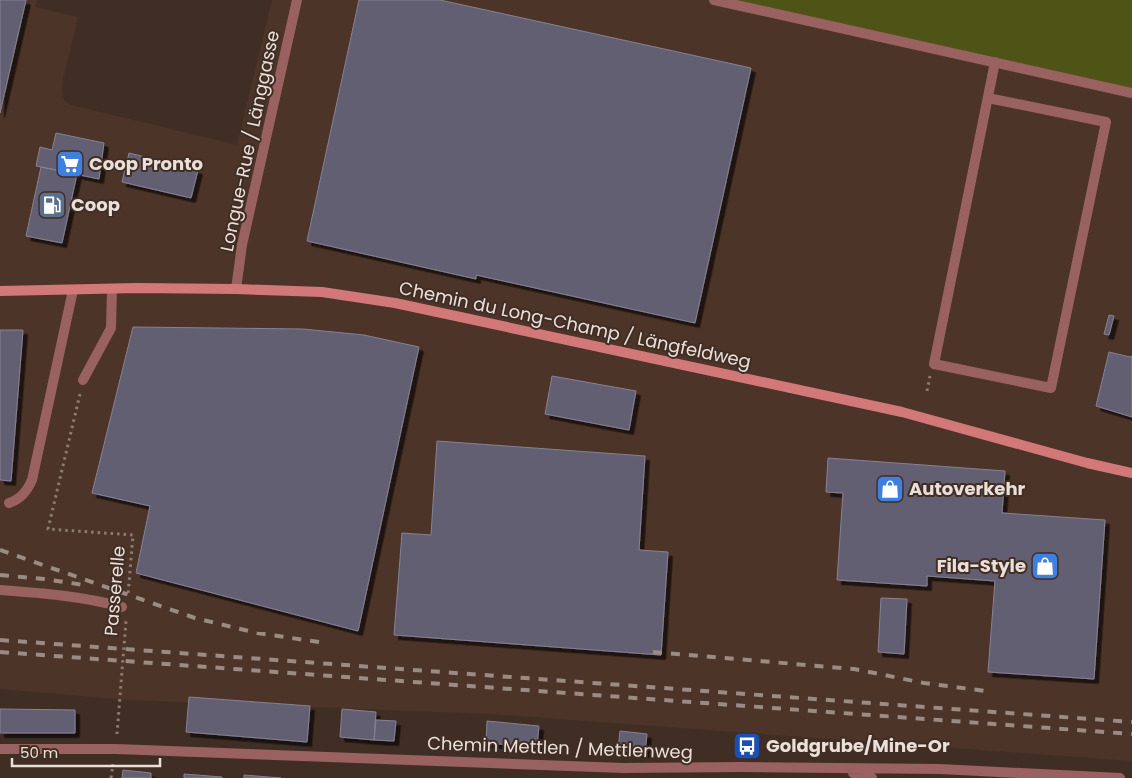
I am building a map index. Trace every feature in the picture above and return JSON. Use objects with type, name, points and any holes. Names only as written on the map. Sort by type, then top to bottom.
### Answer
[{"type":"main road","name":"Chemin du Long-Champ / Längfeldweg","points":[[0,291],[236,289],[322,292],[395,303],[902,412],[1087,463],[1132,473]]},
{"type":"street","name":"Longue-Rue / Länggasse","points":[[236,289],[242,245],[298,0]]},
{"type":"street","points":[[714,0],[1132,93]]},
{"type":"street","points":[[988,98],[1106,122],[1051,388],[934,364],[988,98],[996,62]]},
{"type":"street","points":[[83,380],[111,328],[112,289]]},
{"type":"street","points":[[9,503],[21,497],[32,480],[73,290]]},
{"type":"street","points":[[0,590],[125,603]]},
{"type":"street","name":"Chemin Mettlen / Mettlenweg","points":[[0,749],[116,749],[622,768],[741,767],[1120,778]]},
{"type":"street","points":[[840,769],[872,778]]},
{"type":"path","name":"Passerelle","points":[[83,380],[48,529],[134,535],[125,603]]},
{"type":"path","name":"Passerelle","points":[[117,737],[126,617]]},
{"type":"path","points":[[111,778],[114,760]]},
{"type":"shaded area","points":[[0,0],[37,0],[35,7],[78,17],[62,84],[62,93],[65,101],[71,105],[237,145],[272,0],[714,0],[1132,93],[1132,761],[490,714],[128,700],[0,689]]},
{"type":"green space","points":[[714,0],[1132,0],[1132,93]]},
{"type":"building","points":[[0,0],[26,0],[0,113]]},
{"type":"building","points":[[359,0],[440,0],[751,68],[695,323],[476,275],[476,279],[307,241]]},
{"type":"building","points":[[56,133],[104,143],[99,179],[36,166],[40,147],[52,150]]},
{"type":"building","points":[[129,153],[198,170],[191,198],[122,182]]},
{"type":"building","name":"Coop","points":[[41,167],[77,174],[62,243],[26,236]]},
{"type":"building","points":[[1109,315],[1114,316],[1109,335],[1104,334]]},
{"type":"building","points":[[133,327],[303,329],[364,335],[419,347],[358,631],[136,573],[150,506],[92,493]]},
{"type":"building","points":[[0,330],[23,330],[11,481],[0,480]]},
{"type":"building","points":[[1109,352],[1132,356],[1132,417],[1096,406]]},
{"type":"building","points":[[552,376],[636,391],[629,430],[545,414]]},
{"type":"building","points":[[437,441],[645,456],[639,550],[668,552],[661,655],[394,635],[402,533],[431,535]]},
{"type":"building","points":[[828,458],[1005,471],[1002,513],[1105,520],[1094,679],[988,672],[995,581],[927,576],[927,586],[837,580],[843,493],[826,492]]},
{"type":"building","points":[[881,598],[907,599],[904,654],[878,652]]},
{"type":"building","points":[[189,697],[310,706],[307,742],[186,732]]},
{"type":"building","points":[[0,709],[75,710],[75,733],[0,733]]},
{"type":"building","points":[[342,709],[376,712],[374,740],[340,737]]},
{"type":"building","points":[[376,720],[396,721],[394,741],[374,740]]},
{"type":"building","points":[[487,721],[539,726],[537,747],[486,743]]},
{"type":"building","points":[[620,731],[647,734],[645,753],[618,750]]},
{"type":"building","points":[[123,770],[151,773],[151,778],[122,778]]},
{"type":"building","points":[[184,774],[222,777],[222,778],[184,778]]},
{"type":"building","points":[[244,775],[281,778],[244,778]]},
{"type":"railway","points":[[0,550],[195,618],[257,633],[326,643]]},
{"type":"railway","points":[[0,575],[84,585]]},
{"type":"railway","points":[[0,640],[1132,722]]},
{"type":"railway","points":[[0,652],[1132,734]]},
{"type":"railway","points":[[653,652],[854,669],[924,683],[986,691]]},
{"type":"place","name":"Coop Pronto","points":[[70,164]]},
{"type":"place","name":"Coop","points":[[52,205]]},
{"type":"place","name":"Autoverkehr","points":[[890,489]]},
{"type":"place","name":"Fila-Style","points":[[1045,566]]},
{"type":"place","name":"Goldgrube/Mine-Or","points":[[747,746]]}]
